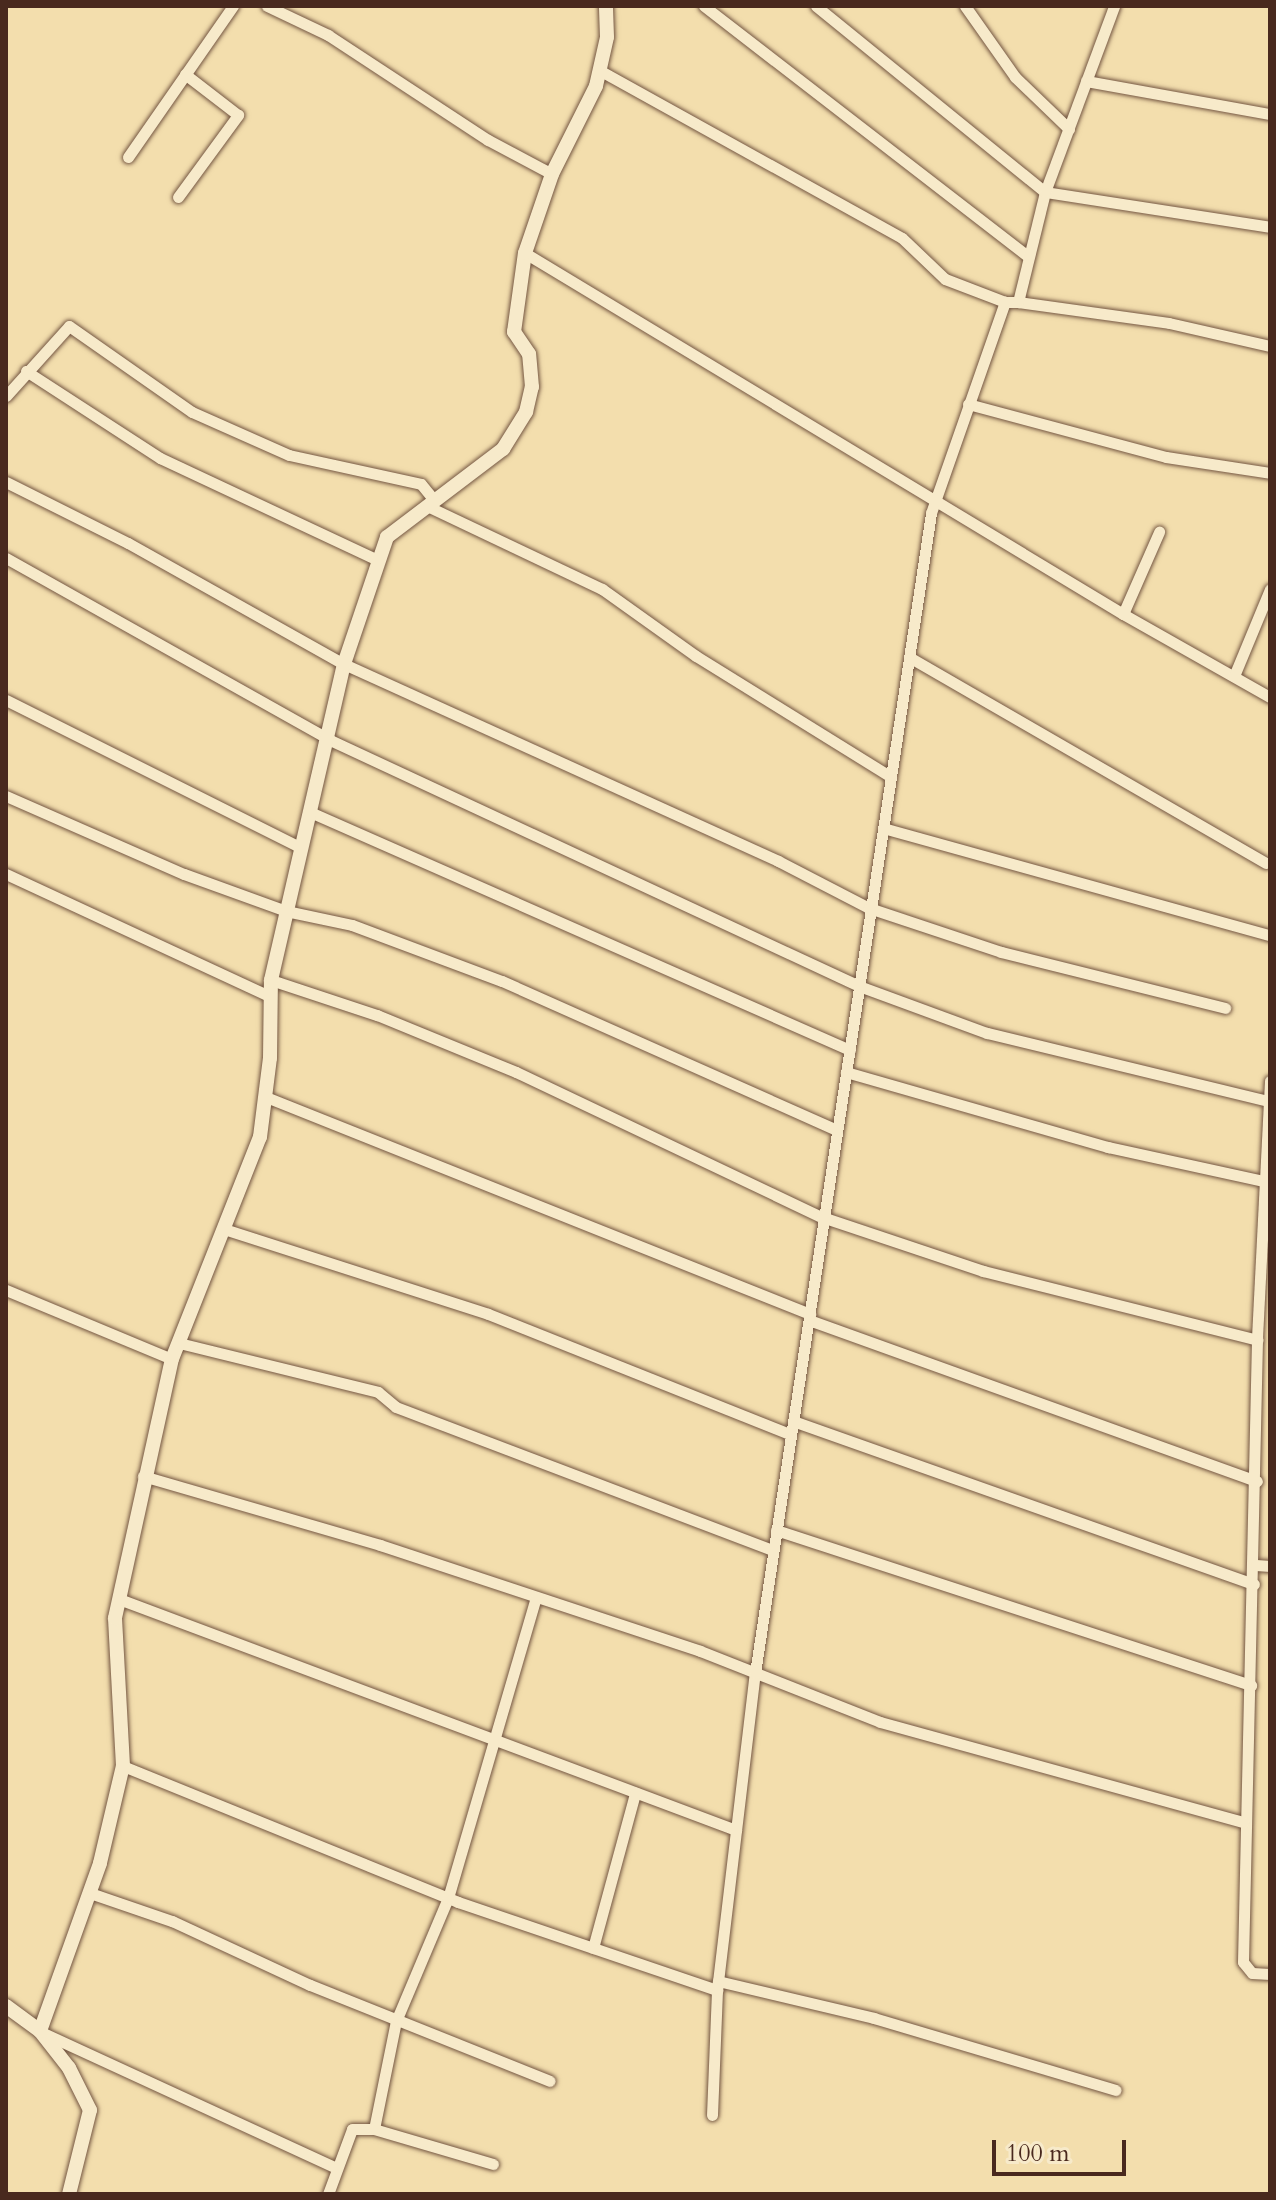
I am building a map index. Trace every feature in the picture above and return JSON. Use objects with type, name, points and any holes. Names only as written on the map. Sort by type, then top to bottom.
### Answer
[{"type":"street","points":[[128,157],[233,6]]},
{"type":"street","points":[[267,6],[328,35],[488,140],[552,174]]},
{"type":"street","points":[[40,2031],[90,1893],[123,1766],[115,1618],[143,1476],[172,1359],[260,1137],[266,1097],[271,980],[299,847],[330,740],[344,664],[376,559],[387,537],[503,449],[526,412],[532,387],[529,354],[514,332],[525,253],[552,174],[599,70],[607,37],[606,6]]},
{"type":"street","points":[[704,6],[1028,256]]},
{"type":"street","points":[[816,6],[1045,192],[1270,227]]},
{"type":"street","points":[[965,6],[1015,77],[1069,129]]},
{"type":"street","points":[[1018,302],[1045,192],[1114,6]]},
{"type":"street","points":[[599,70],[902,238],[945,279],[1005,302],[1169,323],[1270,346]]},
{"type":"street","points":[[178,197],[238,115],[185,74]]},
{"type":"street","points":[[1086,81],[1270,114]]},
{"type":"street","points":[[525,253],[1123,614],[1270,697]]},
{"type":"street","points":[[712,2115],[717,1985],[755,1673],[909,657],[935,501],[1005,302]]},
{"type":"street","points":[[6,396],[69,326],[192,412],[289,455],[421,484],[431,503],[602,589],[708,664],[891,777]]},
{"type":"street","points":[[26,371],[160,458],[376,559]]},
{"type":"street","points":[[968,404],[1166,457],[1270,473]]},
{"type":"street","points":[[6,482],[128,543],[344,664],[778,861],[869,908],[1001,952],[1225,1008]]},
{"type":"street","points":[[1123,614],[1159,532]]},
{"type":"street","points":[[6,558],[330,740],[859,986],[987,1033],[1269,1101]]},
{"type":"street","points":[[1234,676],[1270,589]]},
{"type":"street","points":[[909,657],[1266,863]]},
{"type":"street","points":[[6,700],[299,847]]},
{"type":"street","points":[[6,796],[184,874],[286,911],[352,925],[502,981],[836,1130]]},
{"type":"street","points":[[310,812],[850,1050]]},
{"type":"street","points":[[883,828],[1270,935]]},
{"type":"street","points":[[6,874],[269,996]]},
{"type":"street","points":[[271,980],[377,1015],[516,1072],[822,1217],[983,1271],[1257,1340]]},
{"type":"street","points":[[846,1072],[1108,1147],[1264,1181]]},
{"type":"street","points":[[1270,1081],[1257,1340],[1256,1565],[1243,1822],[1243,1962],[1252,1973],[1270,1974]]},
{"type":"street","points":[[266,1097],[809,1317],[1257,1481]]},
{"type":"street","points":[[224,1229],[488,1314],[791,1428],[1254,1584]]},
{"type":"street","points":[[6,1290],[172,1359]]},
{"type":"street","points":[[179,1343],[378,1392],[396,1407],[773,1550]]},
{"type":"street","points":[[143,1476],[380,1545],[755,1673],[880,1722],[1243,1822]]},
{"type":"street","points":[[776,1530],[1251,1685]]},
{"type":"street","points":[[1256,1565],[1270,1566]]},
{"type":"street","points":[[374,2129],[396,2021],[448,1898],[536,1598]]},
{"type":"street","points":[[119,1599],[736,1830]]},
{"type":"street","points":[[123,1766],[448,1898],[593,1948],[717,1985],[874,2018],[1115,2090]]},
{"type":"street","points":[[593,1948],[635,1793]]},
{"type":"street","points":[[90,1893],[172,1921],[396,2021],[550,2081]]},
{"type":"street","points":[[6,2006],[40,2031],[335,2167]]},
{"type":"street","points":[[40,2031],[69,2068],[90,2110],[69,2194]]},
{"type":"street","points":[[328,2194],[335,2167],[352,2129],[374,2129],[493,2164]]}]
